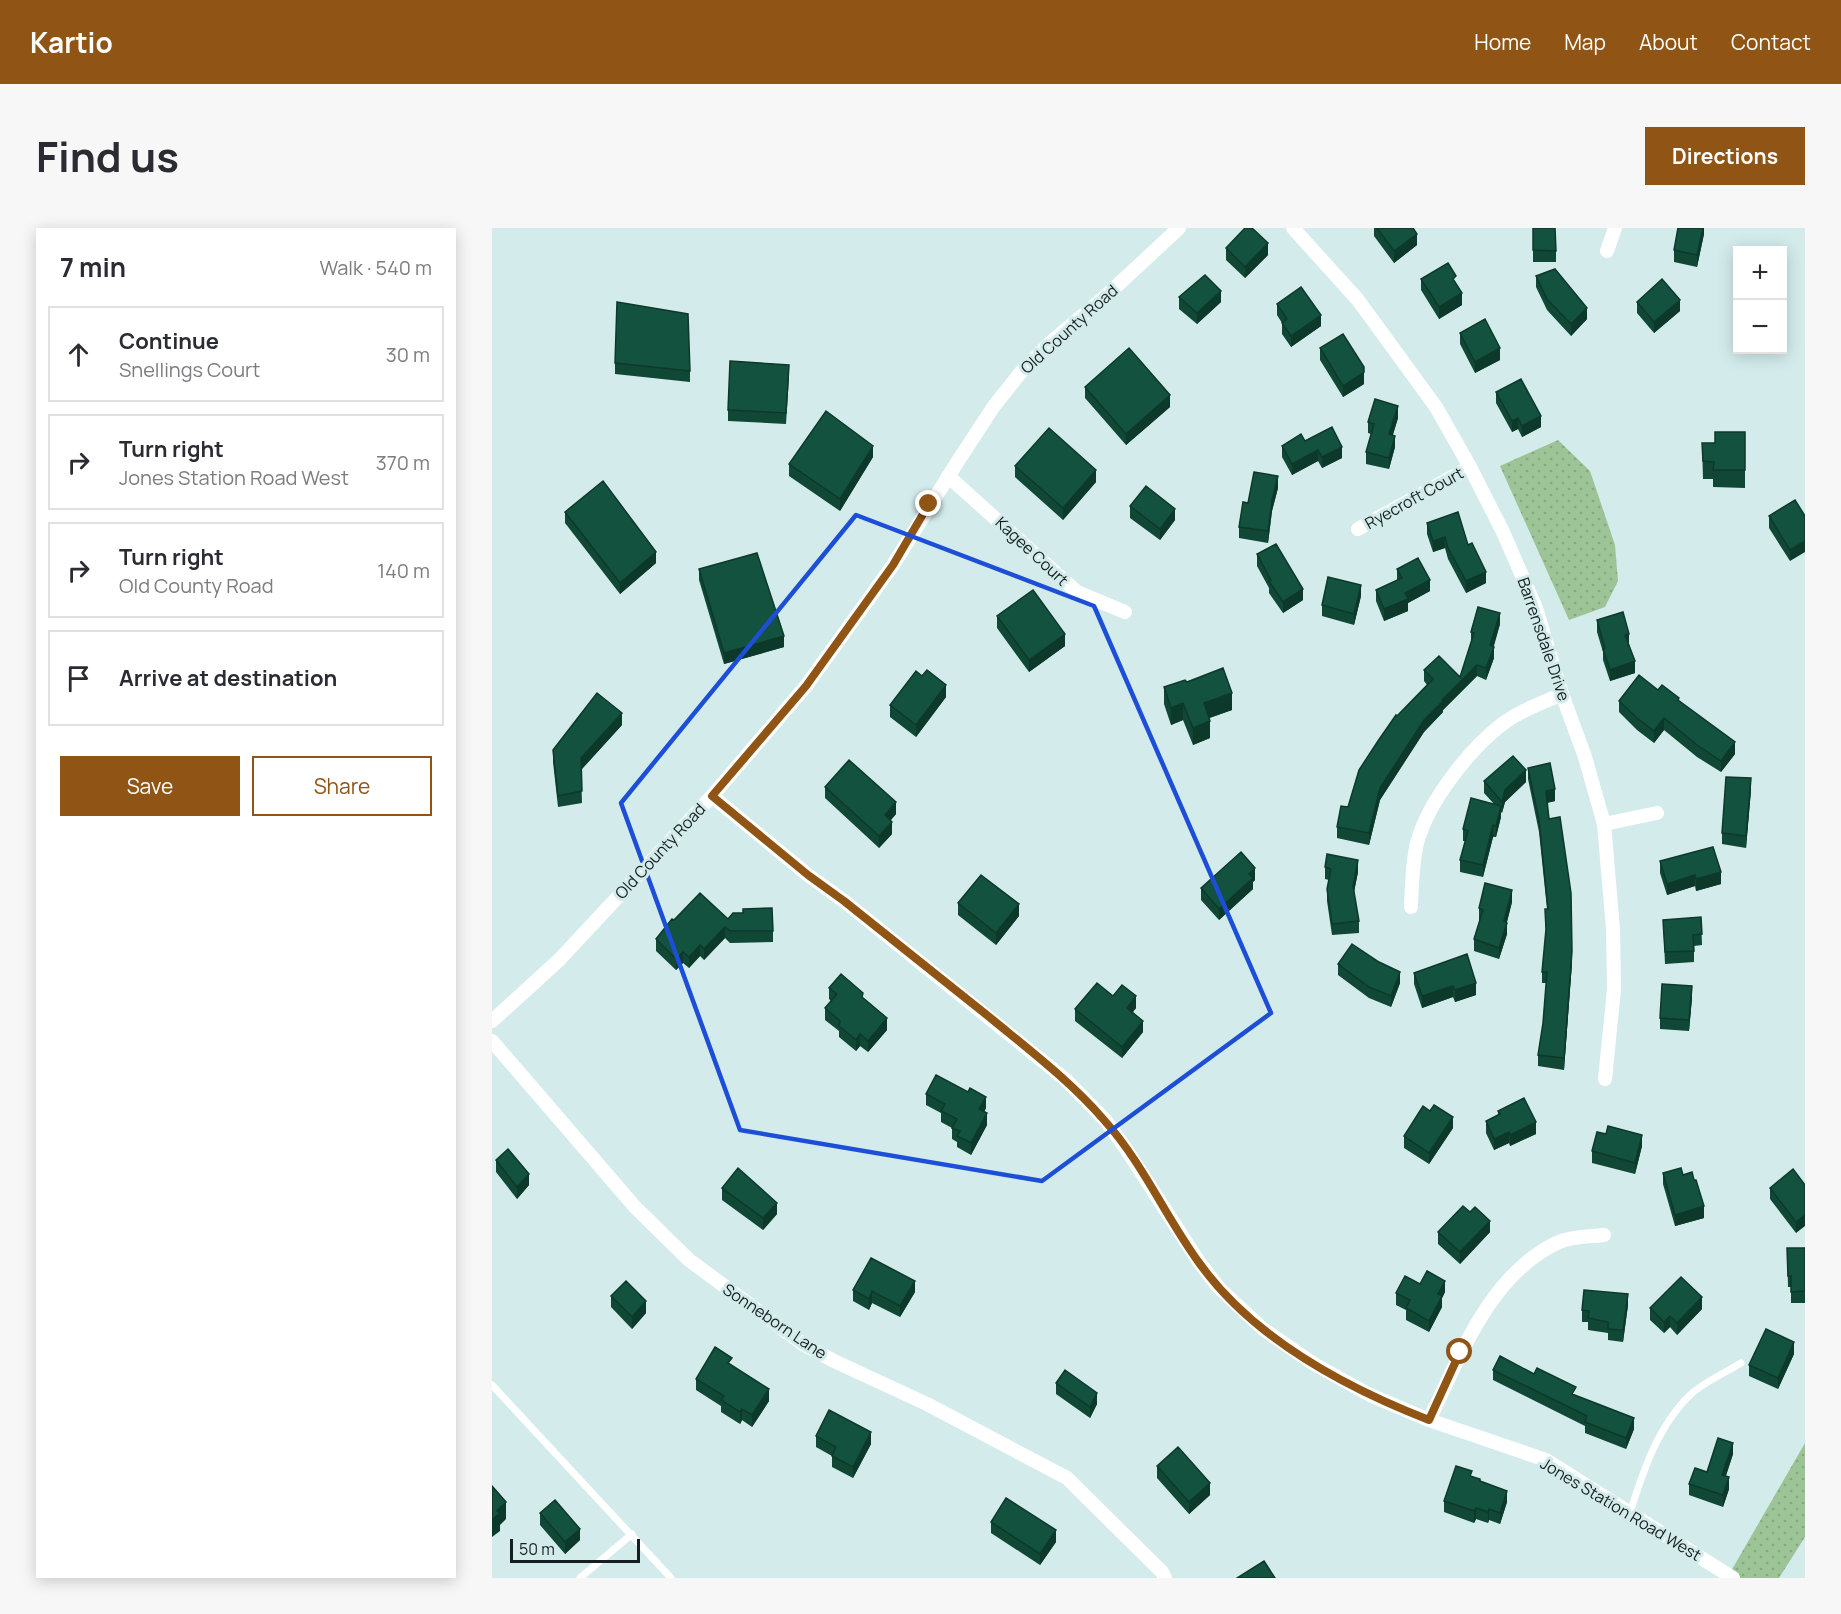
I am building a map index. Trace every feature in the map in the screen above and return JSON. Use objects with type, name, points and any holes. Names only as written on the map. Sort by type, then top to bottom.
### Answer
[{"type":"street","name":"Old County Road","points":[[492,1021],[559,960],[712,796],[806,686],[893,565],[994,406],[1021,372],[1052,341],[1108,294],[1179,228]]},
{"type":"street","name":"Barrensdale Drive","points":[[1293,228],[1358,300],[1436,407],[1470,466],[1503,532],[1536,608],[1562,694],[1585,757],[1604,824],[1613,929],[1614,989],[1605,1079]]},
{"type":"street","points":[[1607,251],[1615,228]]},
{"type":"street","name":"Ryecroft Court","points":[[1358,529],[1470,466]]},
{"type":"street","name":"Kagee Court","points":[[948,476],[1077,592],[1125,612]]},
{"type":"street","points":[[1411,907],[1418,842],[1428,815],[1442,790],[1479,746],[1502,725],[1529,709],[1562,694]]},
{"type":"street","name":"Jones Station Road West","points":[[712,796],[1066,1080],[1106,1121],[1199,1262],[1219,1288],[1263,1329],[1314,1364],[1370,1395],[1429,1420],[1546,1460],[1733,1578]]},
{"type":"street","points":[[1604,824],[1657,813]]},
{"type":"street","name":"Sonneborn Lane","points":[[492,1041],[635,1207],[688,1260],[803,1344],[834,1361],[927,1404],[1066,1478],[1162,1572],[1165,1578]]},
{"type":"street","points":[[1429,1420],[1460,1352],[1491,1300],[1521,1268],[1545,1249],[1562,1241],[1604,1235]]},
{"type":"lane","points":[[1630,1513],[1649,1458],[1675,1413],[1692,1394],[1741,1363]]},
{"type":"lane","points":[[492,1385],[671,1578]]},
{"type":"lane","points":[[580,1578],[632,1534]]},
{"type":"highlighted area","points":[[856,515],[1094,606],[1271,1013],[1042,1181],[740,1130],[621,803]]},
{"type":"green space","points":[[1558,440],[1590,471],[1615,545],[1618,581],[1605,607],[1569,620],[1500,466]]},
{"type":"green space","points":[[1805,1443],[1805,1537],[1779,1578],[1727,1578]]},
{"type":"building","points":[[1245,228],[1252,228],[1268,243],[1245,267],[1226,248]]},
{"type":"building","points":[[1377,228],[1413,228],[1417,234],[1394,251]]},
{"type":"building","points":[[1533,228],[1555,228],[1556,251],[1533,250]]},
{"type":"building","points":[[1678,228],[1703,228],[1697,255],[1674,250]]},
{"type":"building","points":[[1448,263],[1456,276],[1453,279],[1462,293],[1439,307],[1421,279]]},
{"type":"building","points":[[1555,269],[1587,308],[1571,324],[1547,299],[1536,276]]},
{"type":"building","points":[[1205,275],[1221,291],[1197,313],[1179,297]]},
{"type":"building","points":[[1662,279],[1680,300],[1654,322],[1637,302]]},
{"type":"building","points":[[1301,287],[1321,315],[1291,336],[1282,323],[1287,319],[1277,304]]},
{"type":"building","points":[[617,302],[688,314],[690,371],[615,363]]},
{"type":"building","points":[[1485,319],[1500,348],[1475,362],[1460,333]]},
{"type":"building","points":[[1343,334],[1364,367],[1364,372],[1343,386],[1320,348]]},
{"type":"building","points":[[1129,348],[1170,395],[1126,434],[1085,387]]},
{"type":"building","points":[[730,361],[789,365],[786,413],[728,410]]},
{"type":"building","points":[[1521,379],[1541,416],[1522,426],[1518,418],[1512,421],[1496,392]]},
{"type":"building","points":[[1375,399],[1398,406],[1389,434],[1395,436],[1389,458],[1366,452],[1374,424],[1368,422]]},
{"type":"building","points":[[826,411],[873,446],[840,499],[789,464]]},
{"type":"building","points":[[1332,427],[1342,447],[1322,457],[1318,450],[1292,464],[1282,446],[1301,434],[1305,441]]},
{"type":"building","points":[[1049,428],[1096,470],[1063,508],[1015,466]]},
{"type":"building","points":[[1715,432],[1745,432],[1745,470],[1713,470],[1714,462],[1703,461],[1702,443],[1715,443]]},
{"type":"building","points":[[1254,472],[1278,476],[1268,531],[1239,527],[1243,502],[1248,503]]},
{"type":"building","points":[[603,481],[656,552],[620,583],[565,512]]},
{"type":"building","points":[[1146,486],[1175,509],[1160,529],[1130,506]]},
{"type":"building","points":[[1795,500],[1805,516],[1805,541],[1790,550],[1769,516]]},
{"type":"building","points":[[1458,512],[1468,545],[1472,543],[1486,572],[1466,581],[1448,548],[1445,537],[1433,541],[1427,523]]},
{"type":"building","points":[[1276,544],[1303,589],[1283,602],[1269,581],[1271,580],[1257,554]]},
{"type":"building","points":[[757,553],[784,636],[724,653],[699,569]]},
{"type":"building","points":[[1418,558],[1430,580],[1405,593],[1408,599],[1384,609],[1376,590],[1402,578],[1397,569]]},
{"type":"building","points":[[1328,577],[1361,585],[1354,614],[1322,605]]},
{"type":"building","points":[[1033,590],[1065,634],[1029,660],[997,616]]},
{"type":"building","points":[[1478,607],[1500,613],[1490,645],[1494,647],[1486,668],[1477,665],[1424,720],[1380,788],[1369,833],[1337,827],[1341,806],[1348,807],[1359,770],[1396,715],[1433,679],[1424,670],[1439,656],[1460,677],[1474,633],[1471,632]]},
{"type":"building","points":[[1623,612],[1629,634],[1625,635],[1635,661],[1610,670],[1597,620]]},
{"type":"building","points":[[1223,668],[1232,693],[1204,703],[1210,721],[1193,728],[1183,703],[1171,708],[1164,687],[1185,680],[1187,682]]},
{"type":"building","points":[[927,670],[946,685],[916,725],[890,705],[916,671],[922,676]]},
{"type":"building","points":[[1639,675],[1658,690],[1662,685],[1679,698],[1678,700],[1735,742],[1721,761],[1664,718],[1654,731],[1619,701]]},
{"type":"building","points":[[597,693],[622,713],[581,758],[582,791],[558,796],[553,750]]},
{"type":"building","points":[[1513,756],[1526,770],[1505,790],[1502,802],[1484,781]]},
{"type":"building","points":[[849,760],[896,802],[885,815],[892,822],[879,836],[825,787]]},
{"type":"building","points":[[1550,763],[1555,789],[1546,791],[1549,819],[1560,817],[1571,893],[1572,951],[1564,1058],[1538,1055],[1547,972],[1542,972],[1546,929],[1545,909],[1548,909],[1539,820],[1528,768]]},
{"type":"building","points":[[1726,777],[1751,778],[1746,836],[1722,833]]},
{"type":"building","points":[[1471,798],[1501,806],[1496,826],[1493,825],[1483,865],[1460,860],[1468,831],[1463,829]]},
{"type":"building","points":[[1713,847],[1721,872],[1696,879],[1695,875],[1667,884],[1660,861]]},
{"type":"building","points":[[1241,852],[1255,868],[1249,874],[1253,878],[1219,909],[1201,888]]},
{"type":"building","points":[[1327,854],[1358,860],[1353,886],[1359,921],[1332,924],[1327,889],[1331,869],[1325,867]]},
{"type":"building","points":[[981,875],[1019,904],[996,933],[958,903]]},
{"type":"building","points":[[1485,883],[1512,890],[1504,921],[1507,923],[1499,948],[1474,939],[1483,910],[1479,908]]},
{"type":"building","points":[[700,893],[728,919],[733,913],[743,913],[743,909],[772,908],[773,931],[730,931],[725,927],[704,949],[700,945],[689,957],[683,952],[676,959],[656,939],[672,919],[674,920]]},
{"type":"building","points":[[1701,917],[1702,934],[1693,935],[1694,951],[1665,952],[1663,920]]},
{"type":"building","points":[[1352,944],[1379,962],[1400,972],[1391,996],[1369,987],[1338,964]]},
{"type":"building","points":[[1467,954],[1476,983],[1455,990],[1453,986],[1422,996],[1414,973]]},
{"type":"building","points":[[841,974],[863,993],[862,997],[887,1018],[868,1041],[860,1034],[856,1040],[839,1026],[840,1021],[825,1008],[837,994],[829,988]]},
{"type":"building","points":[[1097,983],[1113,996],[1122,985],[1136,996],[1127,1008],[1143,1021],[1122,1047],[1075,1009]]},
{"type":"building","points":[[1662,984],[1692,986],[1689,1020],[1660,1018]]},
{"type":"building","points":[[936,1075],[968,1092],[970,1088],[986,1097],[979,1109],[987,1113],[971,1143],[957,1136],[960,1131],[952,1128],[957,1119],[941,1111],[945,1104],[926,1094]]},
{"type":"building","points":[[1524,1098],[1536,1122],[1510,1135],[1509,1132],[1494,1139],[1486,1121],[1500,1114],[1498,1111]]},
{"type":"building","points":[[1434,1105],[1453,1117],[1429,1153],[1404,1136],[1423,1106],[1430,1111]]},
{"type":"building","points":[[1608,1126],[1642,1135],[1635,1163],[1592,1151],[1597,1132],[1606,1134]]},
{"type":"building","points":[[508,1149],[529,1174],[517,1187],[496,1160]]},
{"type":"building","points":[[738,1168],[777,1203],[763,1218],[722,1188]]},
{"type":"building","points":[[1681,1168],[1683,1175],[1692,1172],[1704,1206],[1675,1215],[1663,1173]]},
{"type":"building","points":[[1793,1169],[1805,1185],[1805,1215],[1796,1222],[1770,1188]]},
{"type":"building","points":[[1463,1206],[1470,1212],[1475,1207],[1490,1221],[1460,1252],[1438,1232]]},
{"type":"building","points":[[1787,1248],[1805,1248],[1805,1291],[1791,1292]]},
{"type":"building","points":[[871,1258],[915,1281],[900,1306],[872,1291],[869,1299],[853,1290]]},
{"type":"building","points":[[1427,1271],[1445,1281],[1438,1294],[1442,1296],[1429,1321],[1406,1308],[1410,1300],[1396,1293],[1405,1276],[1420,1284]]},
{"type":"building","points":[[1681,1277],[1702,1297],[1677,1323],[1670,1316],[1664,1322],[1650,1308]]},
{"type":"building","points":[[626,1281],[646,1301],[632,1317],[611,1296]]},
{"type":"building","points":[[1584,1290],[1628,1294],[1623,1330],[1608,1329],[1608,1322],[1588,1318],[1589,1311],[1582,1310]]},
{"type":"building","points":[[1766,1329],[1794,1342],[1778,1378],[1749,1365]]},
{"type":"building","points":[[715,1347],[732,1358],[728,1363],[769,1389],[752,1415],[742,1409],[740,1412],[721,1400],[724,1396],[696,1379]]},
{"type":"building","points":[[1500,1356],[1534,1374],[1537,1368],[1576,1387],[1572,1394],[1634,1418],[1626,1438],[1585,1422],[1587,1416],[1493,1370]]},
{"type":"building","points":[[1065,1370],[1097,1393],[1090,1407],[1056,1383]]},
{"type":"building","points":[[829,1410],[871,1432],[853,1467],[832,1456],[836,1447],[816,1436]]},
{"type":"building","points":[[1718,1438],[1733,1443],[1722,1475],[1729,1477],[1723,1495],[1689,1484],[1695,1468],[1707,1472]]},
{"type":"building","points":[[1178,1447],[1210,1483],[1189,1502],[1157,1466]]},
{"type":"building","points":[[1456,1466],[1472,1471],[1470,1476],[1480,1481],[1507,1491],[1500,1513],[1476,1508],[1474,1511],[1444,1501]]},
{"type":"building","points":[[492,1486],[506,1502],[497,1511],[500,1513],[492,1520]]},
{"type":"building","points":[[1006,1498],[1056,1530],[1040,1554],[991,1522]]},
{"type":"building","points":[[555,1500],[580,1529],[565,1542],[540,1513]]},
{"type":"building","points":[[1264,1561],[1275,1578],[1237,1578]]},
{"type":"route","points":[[929,504],[893,565],[806,686],[712,796],[1066,1080],[1106,1121],[1199,1262],[1219,1288],[1263,1329],[1314,1364],[1370,1395],[1429,1420],[1460,1352]]}]
